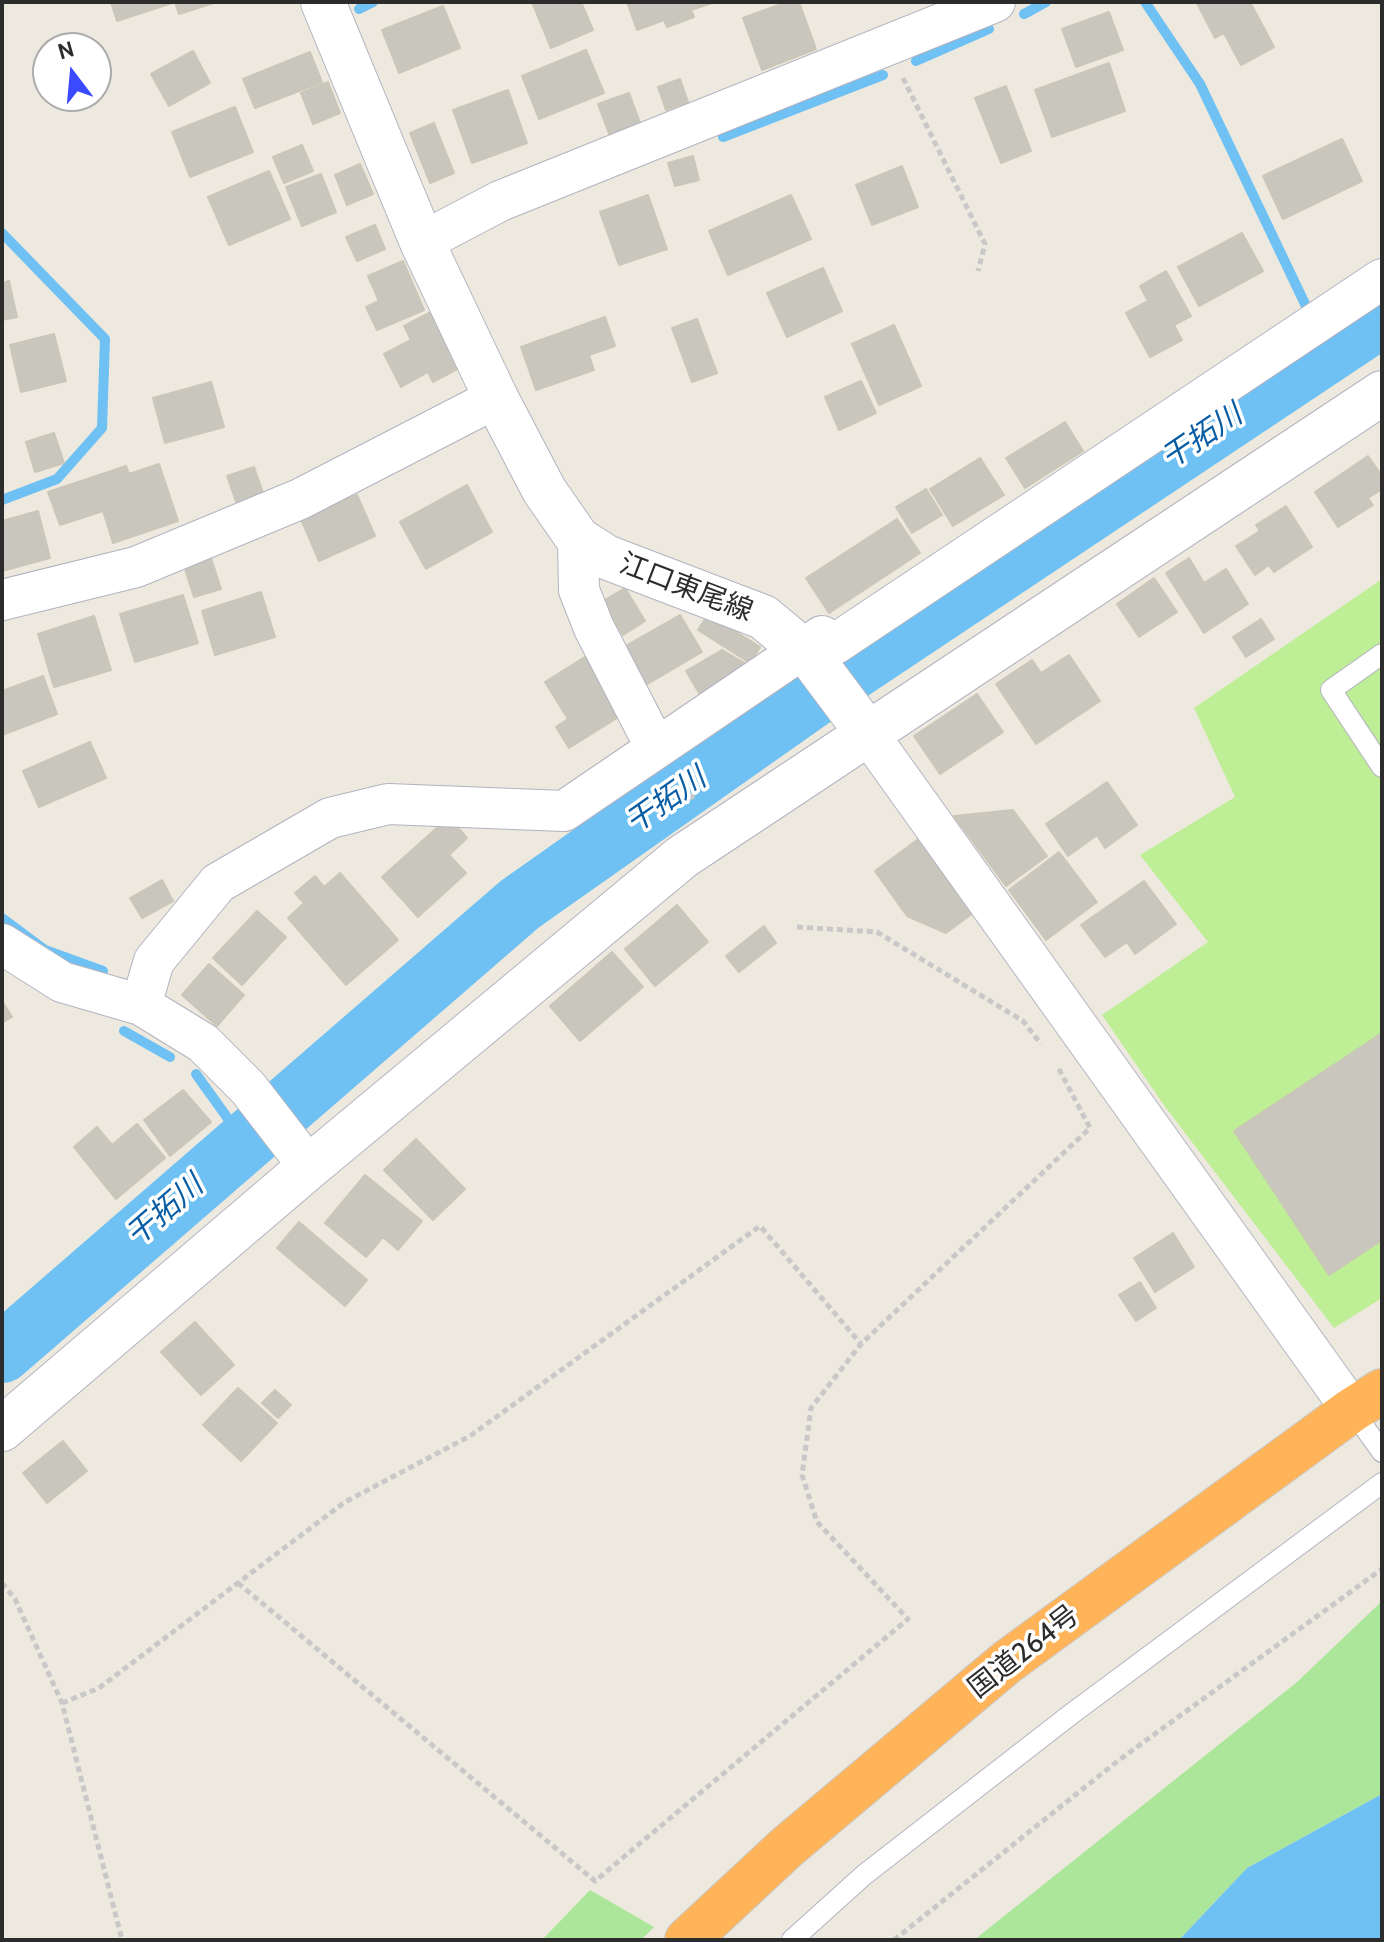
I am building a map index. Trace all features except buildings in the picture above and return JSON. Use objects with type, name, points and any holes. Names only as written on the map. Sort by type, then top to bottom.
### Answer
[{"type":"highway","name":"国道264号","points":[[687,1940],[787,1847],[1007,1662],[1367,1400]]},
{"type":"main road","name":"江口東尾線","points":[[323,2],[422,242],[496,398],[544,490],[578,539],[606,557],[763,617],[807,652],[860,724]]},
{"type":"main road","points":[[2,1429],[299,1154],[682,857],[860,724],[1382,393]]},
{"type":"street","points":[[422,242],[500,201],[995,2]]},
{"type":"street","points":[[141,1005],[154,961],[218,883],[330,818],[388,804],[564,811],[807,652],[822,636],[835,644],[1382,279]]},
{"type":"street","points":[[2,600],[136,567],[300,499],[496,398]]},
{"type":"street","points":[[578,539],[579,590],[594,628],[656,748]]},
{"type":"street","points":[[860,724],[1082,1033],[1367,1400]]},
{"type":"street","points":[[2,944],[62,982],[141,1005],[203,1043],[248,1088],[299,1154]]},
{"type":"lane","points":[[1382,654],[1331,690],[1382,767]]},
{"type":"lane","points":[[1367,1400],[1382,1452]]},
{"type":"lane","points":[[792,1940],[864,1875],[1033,1743],[1382,1483]]},
{"type":"path","points":[[887,45],[985,244],[978,271]]},
{"type":"path","points":[[656,748],[699,805]]},
{"type":"path","points":[[238,1583],[595,1881],[908,1619],[817,1522],[802,1475],[811,1408],[861,1344],[1090,1128],[1056,1063],[1023,1021],[877,932],[797,927]]},
{"type":"path","points":[[1056,1063],[1082,1033]]},
{"type":"path","points":[[62,1703],[99,1688],[345,1502],[470,1436],[760,1226],[861,1344]]},
{"type":"path","points":[[894,1940],[1119,1760],[1382,1569]]},
{"type":"path","points":[[2,1583],[15,1599],[62,1703],[122,1940]]},
{"type":"green space","points":[[1382,579],[1382,1298],[1334,1328],[1166,1108],[1102,1015],[1208,942],[1140,855],[1235,797],[1194,708]]},
{"type":"green space","points":[[1382,1601],[1382,1794],[1247,1868],[1179,1940],[974,1940],[1296,1683]]},
{"type":"green space","points":[[590,1890],[654,1927],[641,1940],[542,1940]]},
{"type":"water","points":[[1382,1794],[1382,1940],[1179,1940],[1247,1868]]},
{"type":"waterway","points":[[359,9],[373,2]]},
{"type":"waterway","points":[[1024,14],[1046,2]]},
{"type":"waterway","points":[[1145,2],[1200,84],[1306,306]]},
{"type":"waterway","points":[[916,61],[989,29]]},
{"type":"waterway","points":[[723,137],[883,75]]},
{"type":"waterway","points":[[2,233],[105,339],[102,428],[57,479],[2,500]]},
{"type":"waterway","name":"干拓川","points":[[2,1353],[520,904],[845,675],[1382,317]]},
{"type":"waterway","points":[[2,918],[45,950],[103,971]]},
{"type":"waterway","points":[[124,1031],[170,1057]]},
{"type":"waterway","points":[[196,1074],[244,1141]]}]
